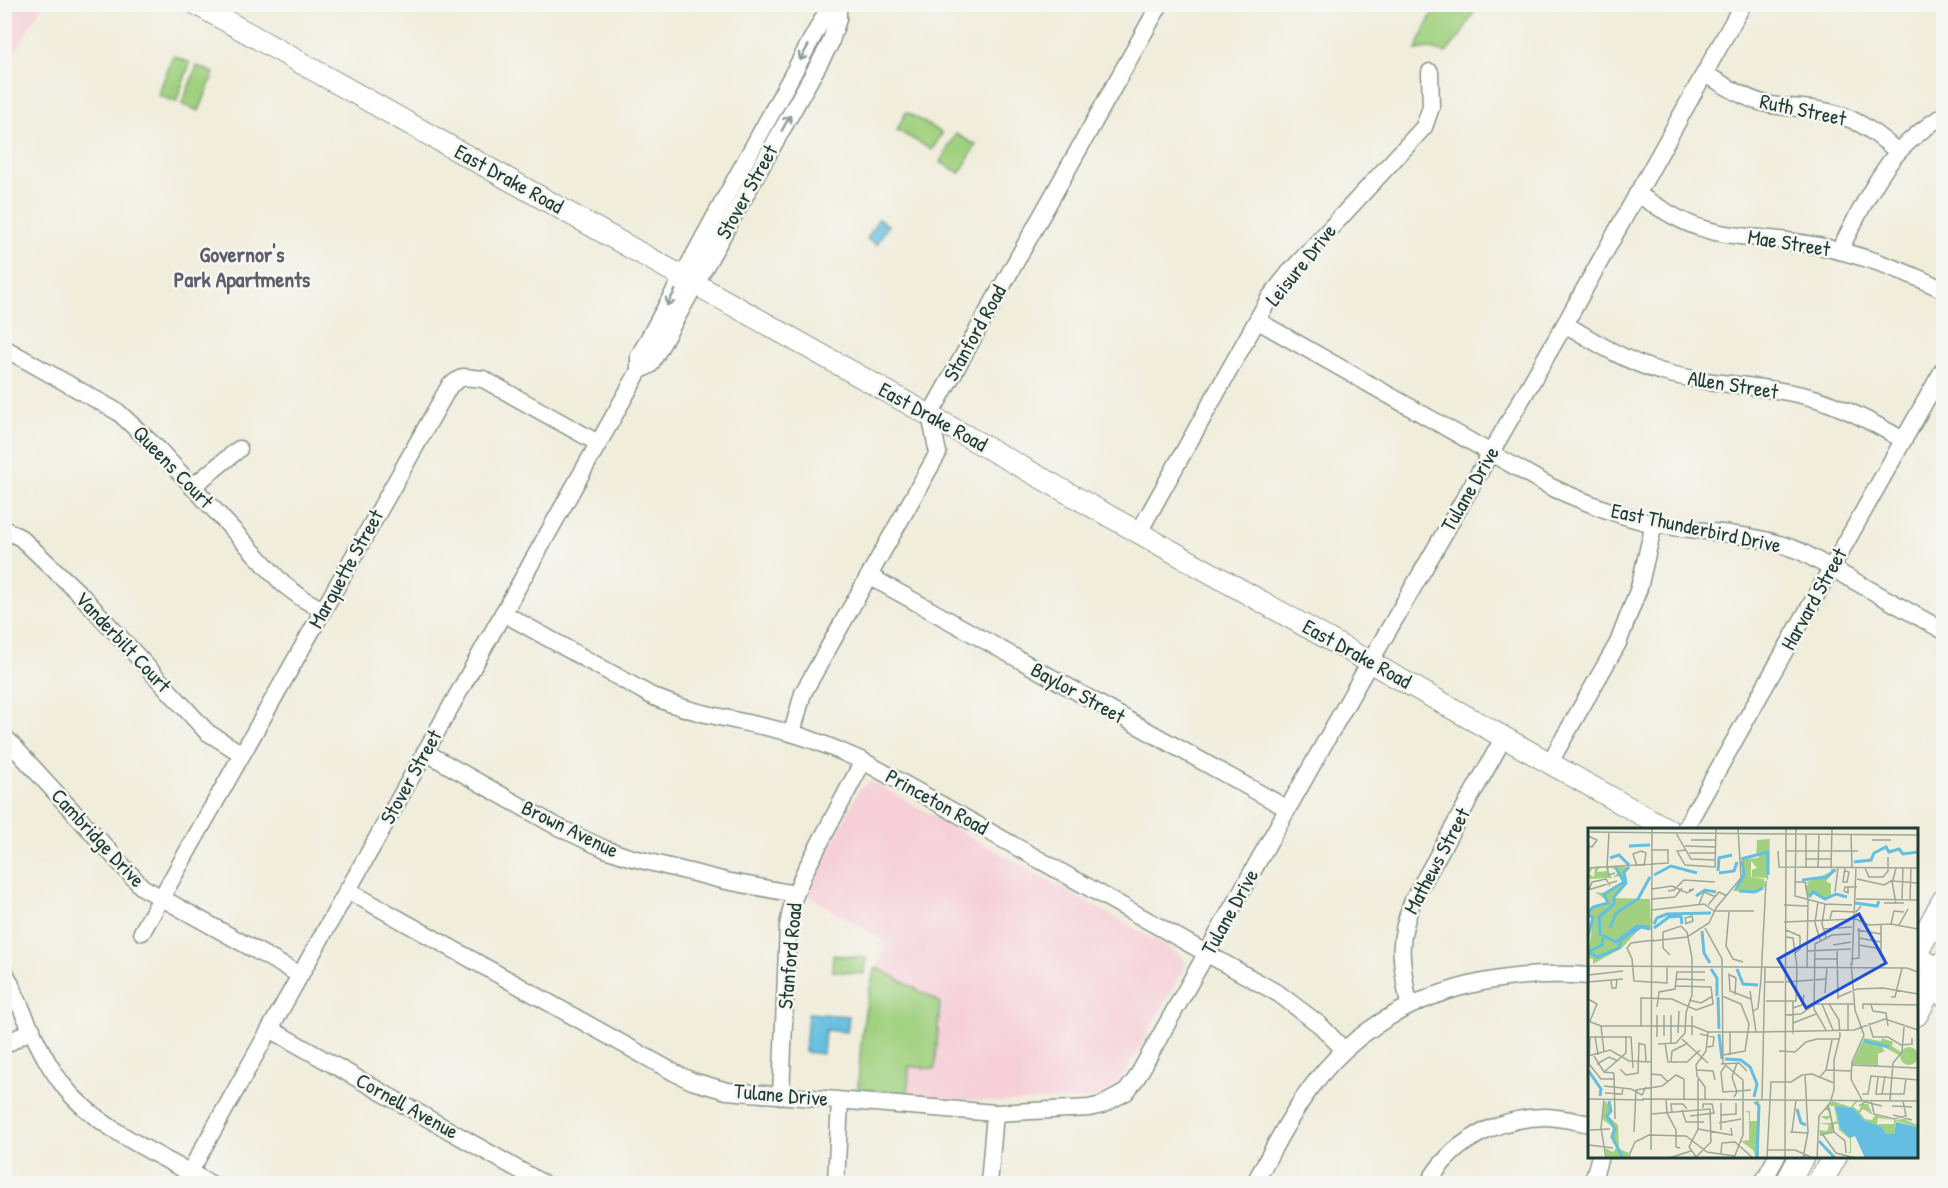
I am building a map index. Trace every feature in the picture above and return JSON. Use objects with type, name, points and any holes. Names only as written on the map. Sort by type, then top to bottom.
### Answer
[{"type":"highway","points":[[1918,952],[1944,901]]},
{"type":"highway","points":[[1918,1012],[1936,978]]},
{"type":"highway","points":[[1787,1184],[1801,1158]]},
{"type":"highway","points":[[1819,1184],[1834,1158]]},
{"type":"main road","name":"East Drake Road","points":[[196,4],[1666,828]]},
{"type":"main road","points":[[1918,955],[1936,978]]},
{"type":"street","name":"Stover Street","points":[[186,1178],[639,371],[650,364],[689,280],[830,44],[838,19],[837,4]]},
{"type":"street","name":"Stanford Road","points":[[930,415],[1160,4]]},
{"type":"street","name":"Tulane Drive","points":[[347,890],[675,1074],[719,1089],[995,1113],[1089,1108],[1102,1105],[1126,1092],[1136,1079],[1370,662],[1565,324],[1743,4]]},
{"type":"street","name":"Leisure Drive","points":[[1139,532],[1270,297],[1288,273],[1424,127],[1431,107],[1430,72]]},
{"type":"street","name":"Ruth Street","points":[[1705,74],[1748,98],[1766,104],[1817,110],[1849,117],[1863,124],[1898,152]]},
{"type":"street","points":[[1839,251],[1898,152],[1944,115]]},
{"type":"street","name":"Mae Street","points":[[1637,194],[1686,222],[1702,228],[1839,251],[1890,266],[1944,290]]},
{"type":"street","name":"East Thunderbird Drive","points":[[1258,321],[1491,454],[1551,487],[1588,504],[1654,524],[1762,538],[1783,544],[1832,568],[1944,631]]},
{"type":"street","name":"Allen Street","points":[[1565,324],[1621,356],[1657,370],[1686,378],[1815,399],[1843,408],[1903,440]]},
{"type":"street","name":"Queens Court","points":[[4,348],[118,412],[158,449],[283,584],[323,610]]},
{"type":"street","name":"Harvard Street","points":[[1685,828],[1944,368]]},
{"type":"street","name":"Marquette Street","points":[[142,932],[450,385],[463,376],[483,379],[598,443]]},
{"type":"street","points":[[792,733],[803,693],[938,453],[930,415]]},
{"type":"street","points":[[192,487],[239,449]]},
{"type":"street","points":[[1550,762],[1618,643],[1639,588],[1654,524]]},
{"type":"street","name":"Vanderbilt Court","points":[[4,529],[21,538],[81,595],[207,732],[242,754]]},
{"type":"street","name":"Baylor Street","points":[[869,576],[1288,809]]},
{"type":"street","name":"Princeton Road","points":[[503,613],[672,705],[696,713],[792,733],[863,761],[1207,953],[1295,1005],[1320,1025],[1344,1050]]},
{"type":"street","name":"Cambridge Drive","points":[[4,736],[136,882],[161,899],[300,975]]},
{"type":"street","name":"Mathews Street","points":[[1409,1005],[1402,973],[1401,953],[1406,918],[1413,900],[1504,736]]},
{"type":"street","name":"Brown Avenue","points":[[425,752],[556,826],[605,849],[726,881],[795,894]]},
{"type":"street","name":"Stanford Road","points":[[781,1096],[788,926],[795,894],[863,761]]},
{"type":"street","points":[[4,970],[50,1066],[76,1101],[104,1123],[186,1178],[211,1184]]},
{"type":"street","points":[[1254,1184],[1310,1088],[1344,1050],[1384,1019],[1409,1005],[1475,983],[1541,974],[1588,976]]},
{"type":"street","points":[[4,1046],[32,1029]]},
{"type":"street","name":"Cornell Avenue","points":[[270,1029],[544,1184]]},
{"type":"street","points":[[836,1184],[840,1101]]},
{"type":"street","points":[[989,1184],[995,1113]]},
{"type":"street","points":[[1428,1184],[1457,1149],[1493,1127],[1522,1119],[1545,1117],[1588,1124]]},
{"type":"street","points":[[1592,1184],[1599,1158]]},
{"type":"street","points":[[1762,1184],[1776,1158]]},
{"type":"shaded area","points":[[4,5],[42,5],[5,71]]},
{"type":"shaded area","points":[[871,781],[1178,953],[1184,959],[1185,966],[1122,1079],[1110,1091],[1095,1099],[998,1102],[858,1093],[860,1044],[870,985],[886,942],[809,896],[859,790]]},
{"type":"green space","points":[[1432,5],[1478,5],[1460,36],[1446,53],[1428,48],[1416,50],[1433,11]]},
{"type":"green space","points":[[173,56],[190,63],[176,102],[158,95]]},
{"type":"green space","points":[[197,66],[214,73],[199,111],[182,104]]},
{"type":"green space","points":[[906,112],[942,133],[932,150],[897,130]]},
{"type":"green space","points":[[956,134],[976,145],[960,173],[940,162]]},
{"type":"green space","points":[[833,955],[866,958],[864,974],[832,971]]},
{"type":"green space","points":[[876,967],[940,1002],[935,1069],[909,1066],[908,1093],[858,1089],[865,1012]]},
{"type":"water","points":[[878,219],[888,225],[877,245],[867,239]]},
{"type":"water","points":[[808,1013],[849,1016],[847,1032],[825,1030],[823,1054],[805,1052]]},
{"type":"district","name":"Governor's Park Apartments","points":[[242,266]]}]
